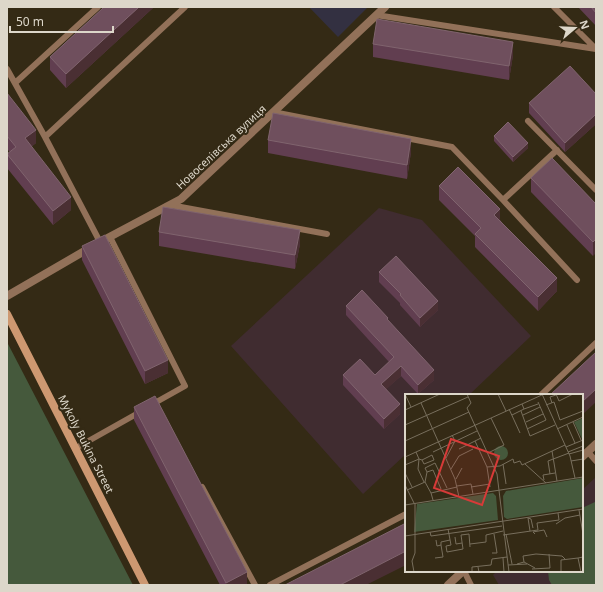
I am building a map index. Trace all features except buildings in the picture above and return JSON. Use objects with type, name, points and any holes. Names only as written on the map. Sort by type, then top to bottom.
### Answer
[{"type":"street","name":"Новоселівська вулиця","points":[[7,296],[100,242],[181,199],[385,7]]},
{"type":"street","name":"Mykoly Bukina Street","points":[[7,314],[145,585]]},
{"type":"street","points":[[585,455],[596,444]]},
{"type":"street","points":[[448,585],[463,572]]},
{"type":"lane","points":[[15,83],[98,7]]},
{"type":"lane","points":[[45,137],[185,7]]},
{"type":"lane","points":[[554,7],[596,49]]},
{"type":"lane","points":[[376,15],[596,49]]},
{"type":"lane","points":[[7,69],[45,137],[100,242]]},
{"type":"lane","points":[[273,112],[452,146],[576,280]]},
{"type":"lane","points":[[528,121],[596,190]]},
{"type":"lane","points":[[503,200],[557,150]]},
{"type":"lane","points":[[170,205],[327,234]]},
{"type":"lane","points":[[76,448],[185,386],[110,237]]},
{"type":"lane","points":[[543,394],[596,343]]},
{"type":"lane","points":[[156,403],[160,410]]},
{"type":"lane","points":[[585,455],[596,461]]},
{"type":"lane","points":[[198,480],[255,585]]},
{"type":"lane","points":[[270,585],[405,515]]},
{"type":"lane","points":[[464,572],[471,585]]},
{"type":"shaded area","points":[[309,7],[368,7],[338,37]]},
{"type":"shaded area","points":[[379,208],[422,220],[531,336],[470,394],[405,394],[405,455],[363,494],[231,346]]},
{"type":"shaded area","points":[[596,477],[596,585],[499,585],[493,575],[496,572],[583,572],[583,489]]},
{"type":"green space","points":[[7,342],[133,585],[7,585]]},
{"type":"green space","points":[[596,502],[596,585],[552,585],[549,580],[548,572],[583,572],[583,508]]}]
